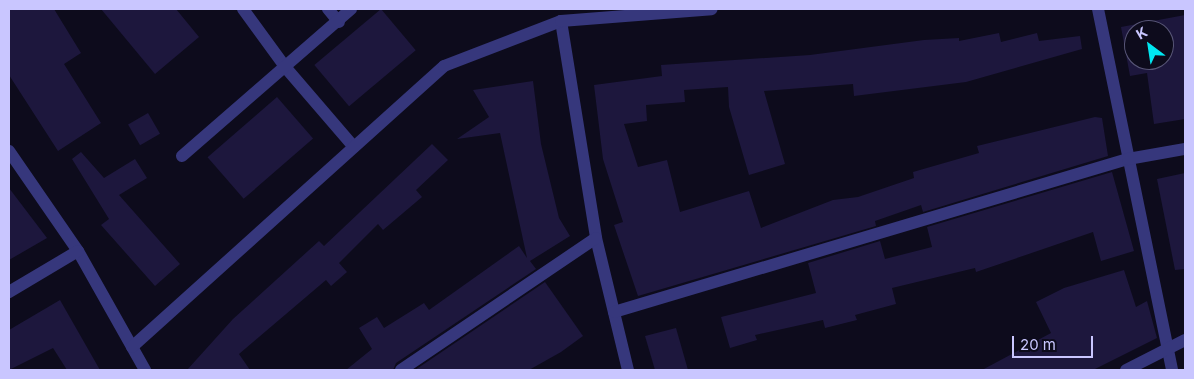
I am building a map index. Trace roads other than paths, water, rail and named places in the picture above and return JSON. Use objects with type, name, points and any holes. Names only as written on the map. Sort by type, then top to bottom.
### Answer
[{"type":"street","points":[[243,9],[286,68],[354,147]]},
{"type":"street","points":[[328,9],[339,22]]},
{"type":"street","points":[[182,156],[339,22],[350,9]]},
{"type":"street","points":[[132,347],[444,66],[561,21],[712,9]]},
{"type":"street","points":[[1098,9],[1165,350],[1172,370]]},
{"type":"street","points":[[561,21],[596,238],[628,370]]},
{"type":"street","points":[[614,312],[1128,159],[1185,149]]},
{"type":"street","points":[[9,151],[78,251],[145,370]]},
{"type":"street","points":[[401,370],[596,238]]},
{"type":"street","points":[[9,292],[78,251]]},
{"type":"street","points":[[1126,370],[1185,340]]}]
